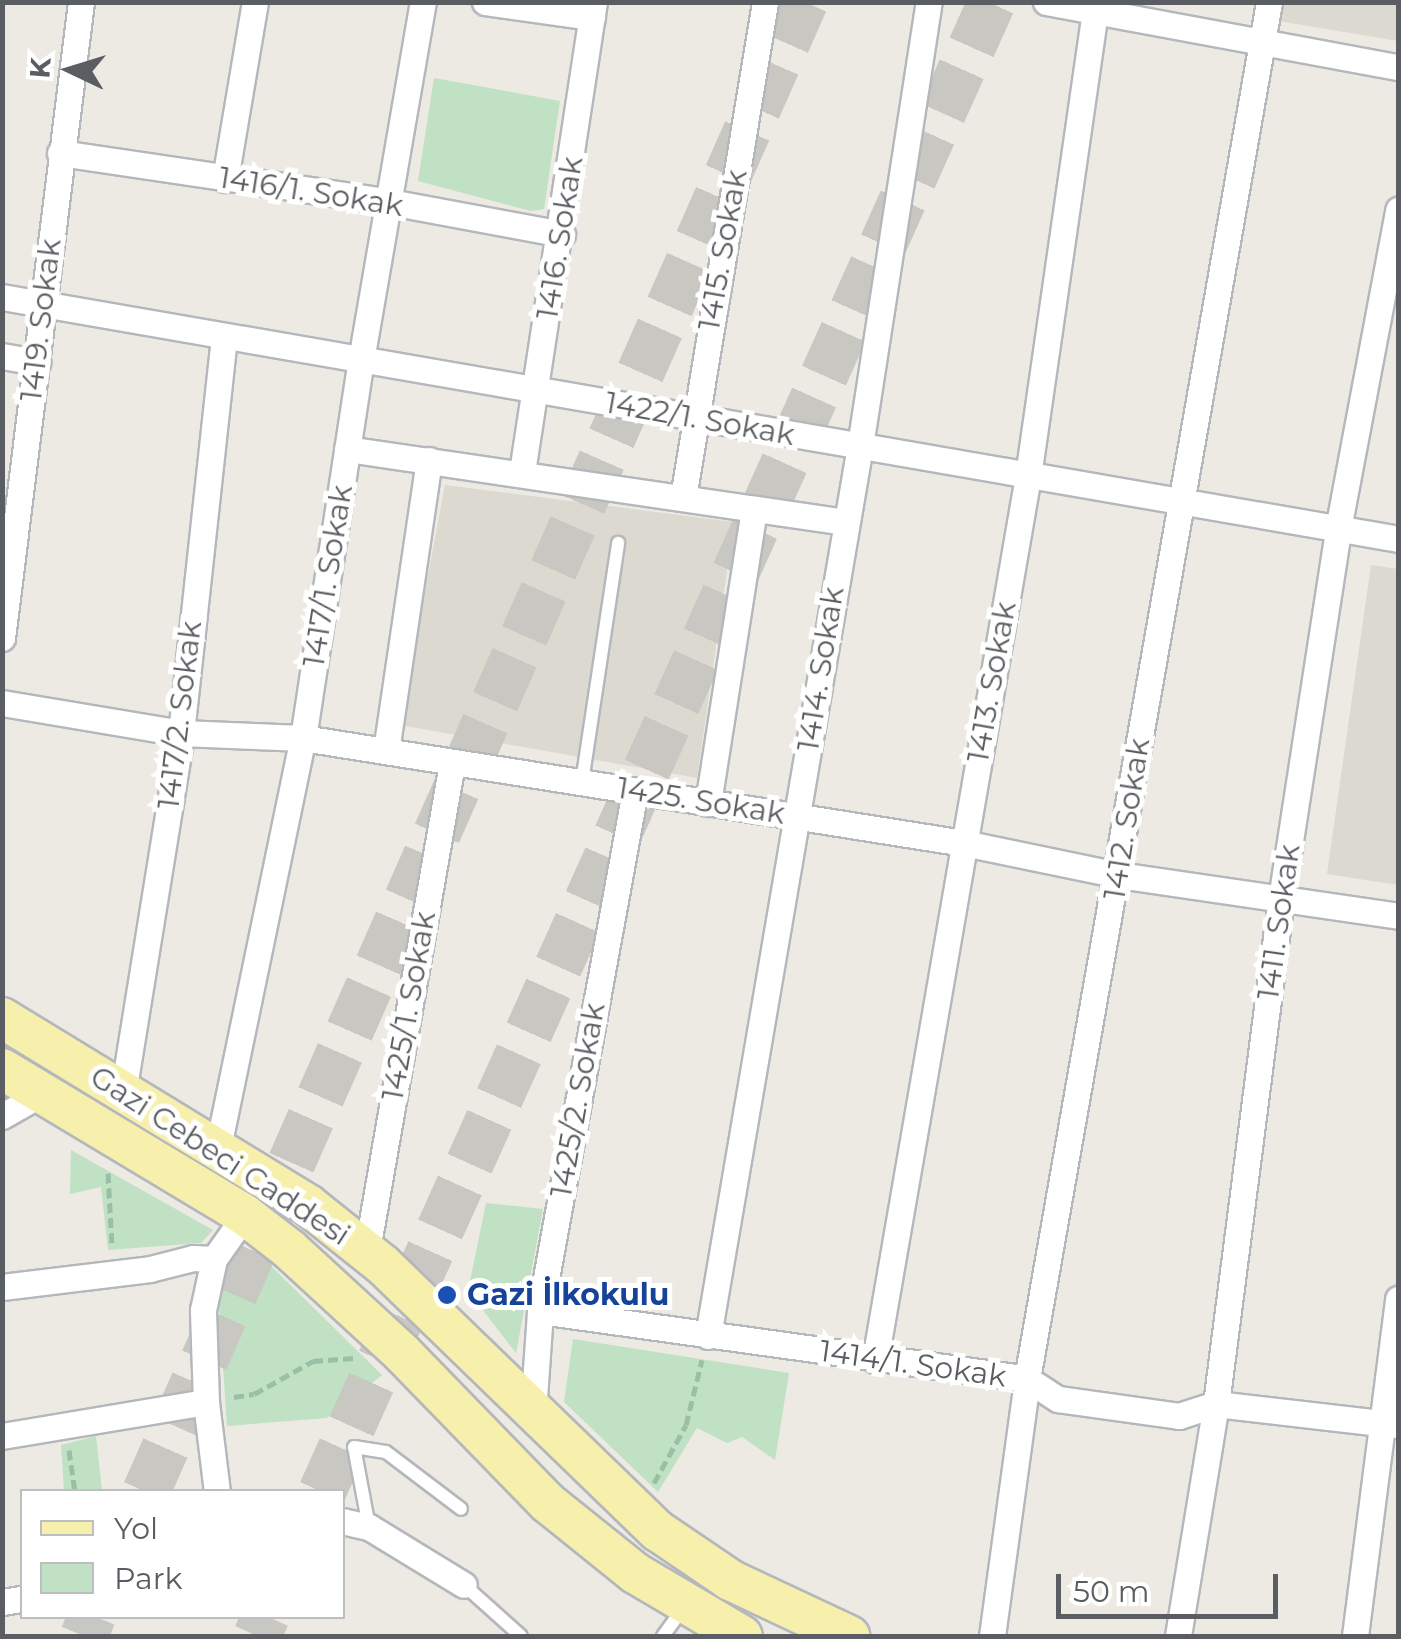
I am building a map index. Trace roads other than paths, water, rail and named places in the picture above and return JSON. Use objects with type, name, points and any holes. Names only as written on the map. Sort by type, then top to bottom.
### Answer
[{"type":"main road","name":"Gazi Cebeci Caddesi","points":[[2,1018],[218,1146],[308,1205],[367,1250],[658,1531],[730,1580],[850,1636]]},
{"type":"main road","name":"Gazi Cebeci Caddesi","points":[[2,1070],[245,1215],[314,1271],[402,1354],[548,1503],[635,1574],[675,1620],[742,1636]]},
{"type":"street","name":"1419. Sokak","points":[[2,638],[81,2]]},
{"type":"street","points":[[224,178],[255,2]]},
{"type":"street","name":"1417/1. Sokak","points":[[218,1146],[303,738],[361,360],[423,2]]},
{"type":"street","points":[[485,2],[593,10]]},
{"type":"street","name":"1415. Sokak","points":[[683,498],[765,2]]},
{"type":"street","name":"1414. Sokak","points":[[708,1336],[860,446],[929,2]]},
{"type":"street","points":[[1046,2],[1095,7],[1398,67]]},
{"type":"street","name":"1412. Sokak","points":[[992,1636],[1027,1379],[1270,2]]},
{"type":"street","name":"1413. Sokak","points":[[875,1360],[1028,476],[1095,7]]},
{"type":"street","name":"1416. Sokak","points":[[522,472],[562,234],[593,10]]},
{"type":"street","name":"1416/1. Sokak","points":[[60,153],[390,202],[562,234]]},
{"type":"street","name":"1411. Sokak","points":[[1178,1636],[1216,1404],[1280,898],[1338,529],[1398,210]]},
{"type":"street","name":"1422/1. Sokak","points":[[2,296],[1398,539]]},
{"type":"street","name":"1417/2. Sokak","points":[[123,1093],[181,733],[224,336]]},
{"type":"street","points":[[2,356],[37,362]]},
{"type":"street","points":[[347,449],[845,522]]},
{"type":"street","points":[[386,751],[429,460]]},
{"type":"street","points":[[708,802],[754,510]]},
{"type":"street","name":"1425. Sokak","points":[[2,702],[181,733],[303,738],[964,843],[1118,874],[1398,916]]},
{"type":"street","name":"1425/1. Sokak","points":[[367,1250],[452,762]]},
{"type":"street","name":"1425/2. Sokak","points":[[533,1412],[540,1311],[634,791]]},
{"type":"street","points":[[2,1116],[44,1092]]},
{"type":"street","points":[[217,1489],[206,1402],[203,1310],[214,1258],[245,1215]]},
{"type":"street","points":[[2,1287],[214,1258]]},
{"type":"street","points":[[1355,1636],[1391,1424],[1398,1299]]},
{"type":"street","name":"1414/1. Sokak","points":[[540,1311],[1027,1379],[1058,1399],[1179,1416],[1216,1404],[1391,1424]]},
{"type":"street","points":[[2,1436],[206,1402]]},
{"type":"street","points":[[345,1522],[369,1526],[464,1585]]},
{"type":"lane","points":[[582,782],[618,543]]},
{"type":"lane","points":[[369,1526],[354,1448],[386,1452],[461,1509]]},
{"type":"lane","points":[[464,1585],[522,1636]]},
{"type":"tunnel","points":[[147,1489],[804,2]]},
{"type":"tunnel","points":[[323,1489],[992,2]]},
{"type":"tunnel","points":[[84,1636],[91,1619]]},
{"type":"tunnel","points":[[257,1636],[265,1619]]},
{"type":"place","name":"Gazi İlkokulu","points":[[447,1295]]}]
